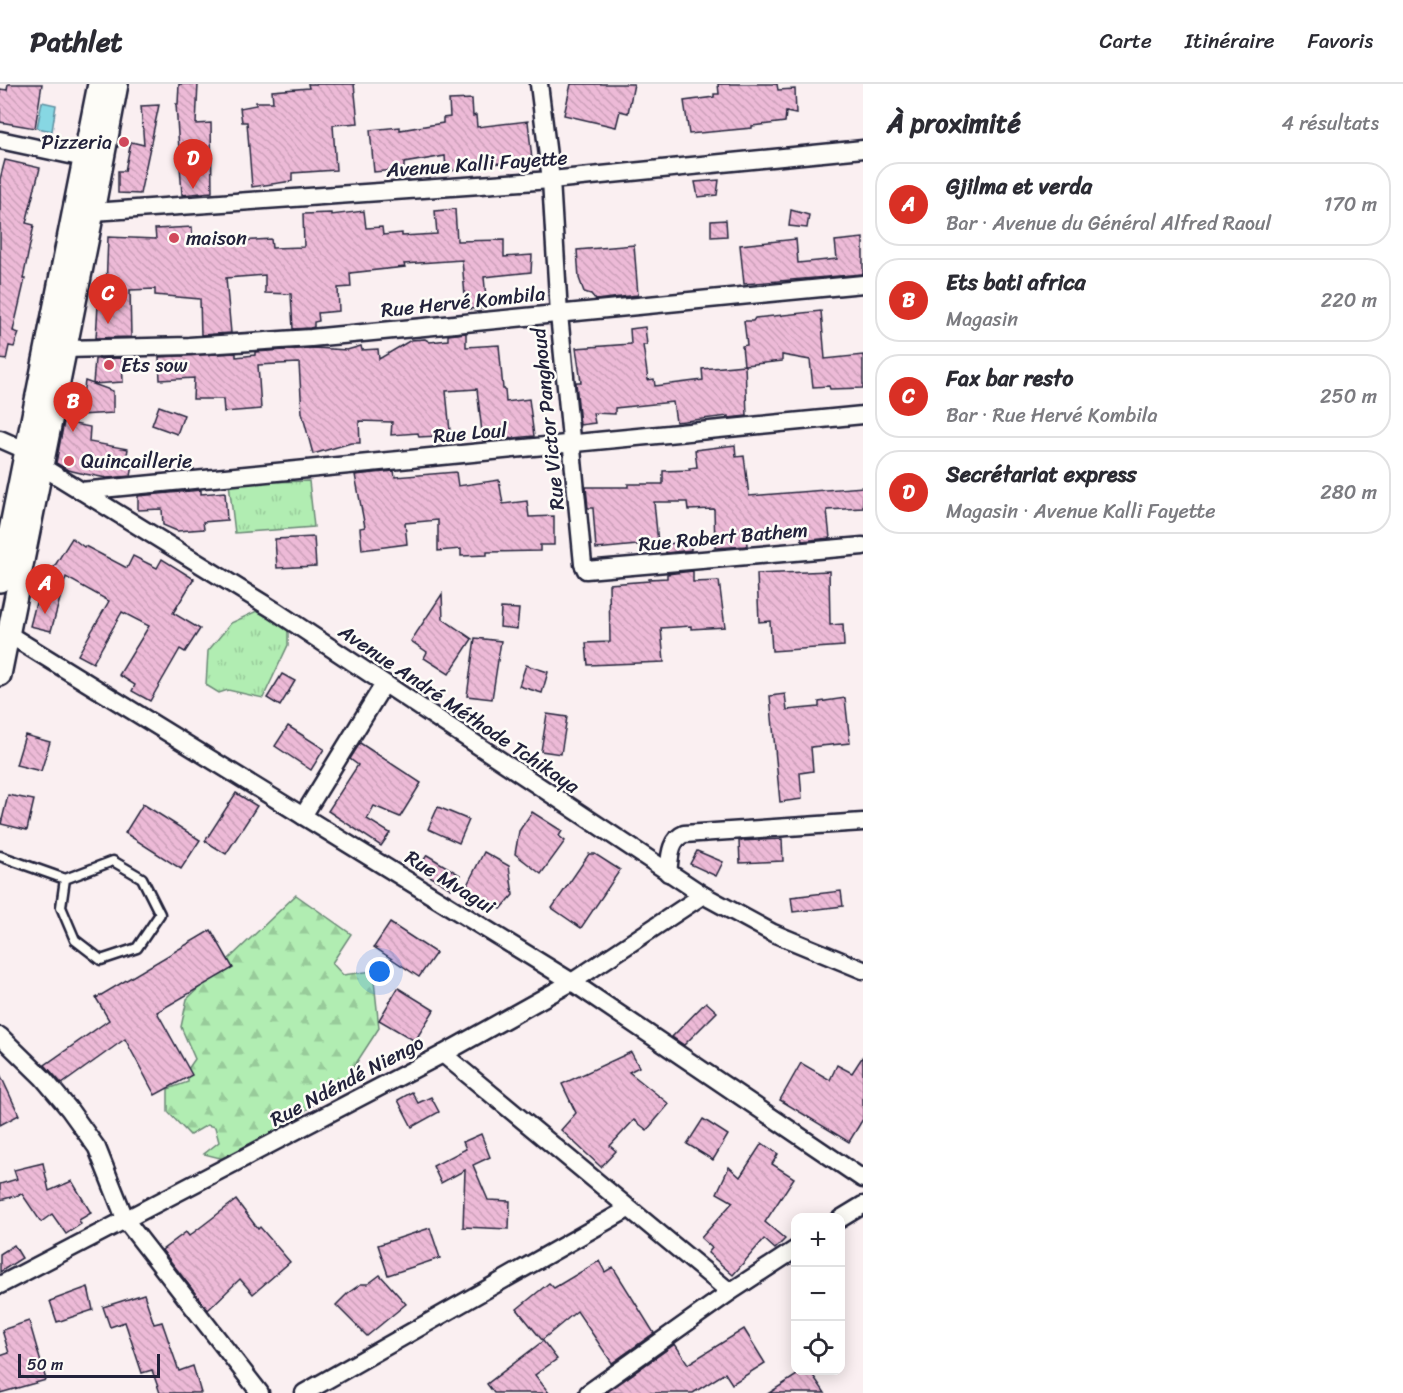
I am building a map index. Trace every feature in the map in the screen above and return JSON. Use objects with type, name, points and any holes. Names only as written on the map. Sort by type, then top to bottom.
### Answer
[{"type":"street","points":[[0,581],[99,84]]},
{"type":"street","points":[[0,675],[117,84]]},
{"type":"street","name":"Rue Victor Panghoud","points":[[539,84],[551,180],[559,314],[583,564],[586,570]]},
{"type":"street","points":[[0,140],[84,158]]},
{"type":"street","name":"Avenue Kalli Fayette","points":[[93,212],[551,180],[863,149]]},
{"type":"street","name":"Rue Hervé Kombila","points":[[65,349],[189,346],[311,338],[863,284]]},
{"type":"street","name":"Rue Loul","points":[[81,491],[863,415]]},
{"type":"street","points":[[0,439],[25,450]]},
{"type":"street","name":"Avenue André Méthode Tchikaya","points":[[42,465],[273,610],[702,895],[772,933],[863,970]]},
{"type":"street","name":"Rue Robert Bathem","points":[[586,570],[863,546]]},
{"type":"street","name":"Rue Mvagui","points":[[8,634],[572,982],[863,1179]]},
{"type":"street","points":[[303,816],[384,684]]},
{"type":"street","points":[[668,873],[672,847],[679,836],[684,834],[863,822]]},
{"type":"street","name":"Rue Ndéndé Niengo","points":[[0,1285],[443,1054],[572,982],[702,895]]},
{"type":"street","points":[[0,1036],[44,1078],[69,1109],[97,1148],[126,1221],[260,1393]]},
{"type":"street","points":[[443,1054],[730,1292]]},
{"type":"street","points":[[845,1217],[863,1205]]},
{"type":"street","points":[[304,1393],[628,1209]]},
{"type":"street","points":[[588,1393],[791,1252]]},
{"type":"lane","points":[[0,856],[65,879],[113,861],[142,878],[160,914],[137,948],[101,960],[75,940],[61,908],[65,879]]},
{"type":"green space","points":[[309,481],[314,527],[235,533],[229,483]]},
{"type":"green space","points":[[261,609],[288,630],[288,645],[263,698],[228,690],[219,693],[206,685],[208,651],[231,623]]},
{"type":"green space","points":[[296,895],[351,934],[332,963],[343,975],[373,971],[379,1028],[342,1085],[232,1161],[204,1154],[219,1142],[215,1127],[207,1125],[190,1135],[168,1112],[168,1089],[188,1082],[188,1069],[195,1059],[181,1027],[187,999]]},
{"type":"water","points":[[42,102],[56,105],[52,131],[37,128]]},
{"type":"building","points":[[8,84],[42,84],[35,128],[0,122],[0,89],[7,90]]},
{"type":"building","points":[[179,84],[198,84],[196,124],[211,123],[212,192],[182,195],[176,104],[178,104]]},
{"type":"building","points":[[308,84],[354,84],[358,123],[333,125],[336,170],[292,173],[292,181],[252,187],[247,122],[242,122],[240,108],[256,105],[256,102],[273,102],[272,91],[309,88]]},
{"type":"building","points":[[571,84],[634,84],[628,113],[620,111],[616,127],[564,115]]},
{"type":"building","points":[[718,84],[777,84],[778,90],[795,89],[796,114],[786,112],[785,122],[752,126],[752,128],[689,134],[684,101],[714,97],[714,94],[719,94]]},
{"type":"building","points":[[472,99],[473,116],[476,115],[477,127],[528,121],[532,160],[479,165],[479,169],[446,171],[445,156],[404,163],[404,169],[374,172],[370,130],[400,127],[400,130],[443,123],[443,118],[450,117],[449,100]]},
{"type":"building","points":[[159,105],[140,194],[118,193],[118,171],[125,171],[131,142],[144,145],[141,106]]},
{"type":"building","points":[[5,160],[40,168],[26,223],[34,225],[13,331],[19,333],[14,347],[9,346],[6,360],[0,359],[0,179]]},
{"type":"building","points":[[719,180],[717,195],[698,197],[695,182]]},
{"type":"building","points":[[455,209],[457,241],[504,240],[504,257],[532,255],[531,272],[484,277],[487,308],[466,309],[462,260],[404,264],[405,267],[350,273],[351,287],[338,288],[339,311],[318,313],[319,321],[314,322],[314,327],[310,328],[293,329],[291,294],[265,293],[265,275],[226,278],[231,333],[201,335],[200,299],[155,295],[155,289],[130,290],[131,337],[96,338],[98,305],[103,305],[102,289],[106,289],[108,237],[156,239],[155,229],[192,227],[193,244],[271,239],[272,248],[304,247],[303,214],[331,213],[331,215],[364,211],[366,228],[382,227],[383,235],[402,233],[402,236],[437,234],[435,211]]},
{"type":"building","points":[[791,210],[809,215],[807,228],[789,226]]},
{"type":"building","points":[[726,220],[727,236],[711,237],[711,221]]},
{"type":"building","points":[[863,238],[863,274],[744,284],[740,245],[796,239],[798,263],[837,259],[835,241]]},
{"type":"building","points":[[634,245],[638,295],[596,300],[591,294],[584,292],[579,278],[577,250]]},
{"type":"building","points":[[821,311],[825,359],[863,355],[863,388],[813,387],[810,360],[782,355],[782,361],[745,365],[747,416],[676,422],[673,402],[615,408],[615,414],[593,413],[595,423],[580,425],[576,382],[581,382],[576,348],[631,344],[630,329],[645,327],[647,345],[643,345],[648,380],[654,379],[655,386],[703,380],[702,369],[744,365],[742,346],[747,345],[744,321]]},
{"type":"building","points":[[466,333],[466,347],[499,345],[506,402],[529,399],[534,436],[483,441],[477,389],[446,391],[450,431],[438,432],[437,436],[419,437],[418,433],[391,435],[392,422],[359,421],[360,443],[351,443],[313,454],[302,413],[299,363],[258,365],[261,409],[224,412],[223,399],[193,399],[194,378],[160,380],[159,357],[236,353],[236,357],[255,355],[255,352],[315,348],[347,350],[361,346],[362,350],[378,349],[379,359],[411,340],[425,339],[430,342],[448,340],[448,335]]},
{"type":"building","points":[[122,358],[123,382],[93,384],[95,359]]},
{"type":"building","points":[[85,381],[113,391],[113,413],[80,415]]},
{"type":"building","points":[[159,406],[184,415],[177,434],[152,425]]},
{"type":"building","points":[[64,422],[90,427],[89,442],[128,449],[126,460],[134,461],[131,476],[107,478],[68,470],[56,463]]},
{"type":"building","points":[[735,445],[736,457],[744,456],[749,496],[863,487],[863,508],[827,510],[830,538],[802,541],[800,526],[746,531],[747,546],[715,548],[714,509],[688,510],[687,502],[654,502],[658,543],[596,549],[593,508],[588,508],[586,487],[663,484],[663,471],[690,470],[689,468],[697,467],[695,450]]},
{"type":"building","points":[[394,471],[395,477],[456,472],[458,486],[499,480],[503,504],[527,501],[529,517],[554,516],[554,545],[540,545],[540,551],[487,552],[487,555],[461,556],[461,549],[438,551],[438,520],[405,523],[407,544],[362,550],[360,528],[365,527],[355,475]]},
{"type":"building","points":[[201,490],[201,494],[225,492],[227,520],[203,522],[204,529],[177,531],[163,525],[162,509],[138,510],[138,496]]},
{"type":"building","points":[[314,537],[316,566],[277,568],[275,539]]},
{"type":"building","points":[[72,538],[84,547],[127,568],[133,556],[157,568],[162,559],[194,579],[173,613],[200,629],[185,652],[180,649],[150,701],[132,691],[135,685],[119,675],[149,626],[122,612],[93,663],[78,655],[109,601],[66,577],[51,631],[30,626],[39,591]]},
{"type":"building","points":[[691,542],[691,550],[666,553],[665,544]]},
{"type":"building","points":[[693,571],[693,582],[719,581],[725,627],[661,628],[664,662],[588,665],[586,643],[610,642],[609,584],[649,581],[649,579],[667,578],[667,574]]},
{"type":"building","points":[[829,571],[830,625],[843,624],[844,646],[772,651],[770,621],[759,622],[757,574]]},
{"type":"building","points":[[442,594],[443,619],[472,639],[449,674],[424,658],[427,652],[411,641]]},
{"type":"building","points":[[501,608],[519,609],[517,629],[500,627]]},
{"type":"building","points":[[475,638],[501,641],[492,699],[467,696]]},
{"type":"building","points":[[526,665],[548,672],[542,693],[519,686]]},
{"type":"building","points":[[282,674],[295,681],[280,706],[267,698]]},
{"type":"building","points":[[785,694],[787,710],[819,707],[819,702],[845,698],[850,743],[811,747],[813,771],[800,773],[802,799],[780,802],[770,696]]},
{"type":"building","points":[[547,714],[567,717],[561,754],[541,751]]},
{"type":"building","points":[[288,726],[324,749],[311,770],[275,746]]},
{"type":"building","points":[[25,735],[50,742],[41,771],[16,765]]},
{"type":"building","points":[[360,743],[421,783],[400,817],[374,806],[367,819],[390,833],[381,846],[328,811],[358,765],[350,759]]},
{"type":"building","points":[[236,793],[257,806],[226,854],[205,841]]},
{"type":"building","points":[[8,795],[34,800],[27,830],[1,824]]},
{"type":"building","points":[[143,804],[200,840],[181,869],[125,833]]},
{"type":"building","points":[[438,807],[469,820],[459,843],[428,829]]},
{"type":"building","points":[[532,812],[562,831],[559,836],[565,841],[541,874],[515,854],[519,831]]},
{"type":"building","points":[[782,839],[783,861],[740,863],[739,841]]},
{"type":"building","points":[[697,851],[723,862],[716,876],[690,864]]},
{"type":"building","points":[[484,852],[509,866],[513,895],[501,909],[465,889]]},
{"type":"building","points":[[589,854],[595,854],[620,870],[581,928],[552,908]]},
{"type":"building","points":[[427,855],[460,875],[451,889],[418,869]]},
{"type":"building","points":[[841,891],[843,906],[793,912],[791,897]]},
{"type":"building","points":[[390,923],[436,953],[419,977],[374,947]]},
{"type":"building","points":[[211,930],[233,968],[157,1012],[192,1075],[155,1095],[125,1039],[62,1084],[45,1065],[109,1020],[96,998]]},
{"type":"building","points":[[398,988],[434,1010],[415,1041],[379,1020]]},
{"type":"building","points":[[706,1002],[717,1012],[684,1045],[672,1037]]},
{"type":"building","points":[[631,1052],[639,1067],[629,1072],[669,1104],[647,1130],[634,1120],[610,1146],[616,1151],[601,1167],[561,1130],[576,1113],[562,1084]]},
{"type":"building","points":[[863,1056],[863,1119],[849,1142],[780,1100],[801,1063],[830,1080],[837,1065],[852,1073]]},
{"type":"building","points":[[0,1074],[19,1115],[0,1125]]},
{"type":"building","points":[[412,1092],[418,1103],[431,1097],[439,1112],[412,1127],[398,1100]]},
{"type":"building","points":[[703,1119],[728,1135],[713,1160],[687,1144]]},
{"type":"building","points":[[481,1134],[490,1157],[473,1165],[488,1200],[510,1201],[509,1229],[463,1227],[465,1170],[441,1183],[433,1166],[466,1149],[463,1142]]},
{"type":"building","points":[[762,1143],[778,1154],[772,1164],[794,1178],[765,1222],[785,1239],[775,1249],[764,1239],[733,1275],[708,1253],[712,1248],[701,1238],[733,1202],[717,1193],[729,1167],[740,1177]]},
{"type":"building","points":[[43,1163],[49,1191],[72,1181],[91,1213],[79,1220],[81,1224],[66,1234],[52,1214],[41,1222],[22,1194],[0,1200],[0,1184],[17,1179],[14,1170]]},
{"type":"building","points":[[236,1200],[258,1229],[260,1227],[290,1262],[253,1294],[240,1279],[208,1310],[162,1250],[186,1232],[189,1236]]},
{"type":"building","points":[[430,1228],[440,1258],[388,1275],[378,1245]]},
{"type":"building","points":[[14,1245],[22,1258],[0,1272],[0,1254]]},
{"type":"building","points":[[599,1261],[605,1272],[613,1267],[654,1333],[612,1363],[577,1311],[542,1340],[517,1309],[549,1283],[554,1288]]},
{"type":"building","points":[[380,1275],[406,1304],[367,1336],[336,1305],[361,1284],[368,1284]]},
{"type":"building","points":[[88,1287],[93,1310],[57,1322],[50,1301]]},
{"type":"building","points":[[144,1294],[154,1324],[162,1322],[179,1371],[193,1366],[201,1393],[160,1393],[152,1370],[142,1373],[125,1322],[110,1327],[103,1307]]},
{"type":"building","points":[[29,1321],[46,1380],[0,1393],[0,1356],[9,1353],[2,1330]]},
{"type":"building","points":[[744,1329],[765,1363],[732,1384],[725,1373],[693,1393],[606,1393],[675,1344],[688,1364]]},
{"type":"building","points":[[543,1341],[557,1359],[535,1375],[549,1393],[494,1393],[487,1384]]},
{"type":"building","points":[[797,1375],[813,1375],[825,1393],[769,1393]]},
{"type":"place","name":"Pizzeria","points":[[124,142]]},
{"type":"place","name":"Secrétariat express","points":[[193,189]]},
{"type":"place","name":"maison","points":[[174,238]]},
{"type":"place","name":"Fax bar resto","points":[[108,324]]},
{"type":"place","name":"Ets sow","points":[[109,365]]},
{"type":"place","name":"Ets bati africa","points":[[73,432]]},
{"type":"place","name":"Quincaillerie","points":[[69,461]]},
{"type":"place","name":"Gjilma et verda","points":[[45,614]]}]
